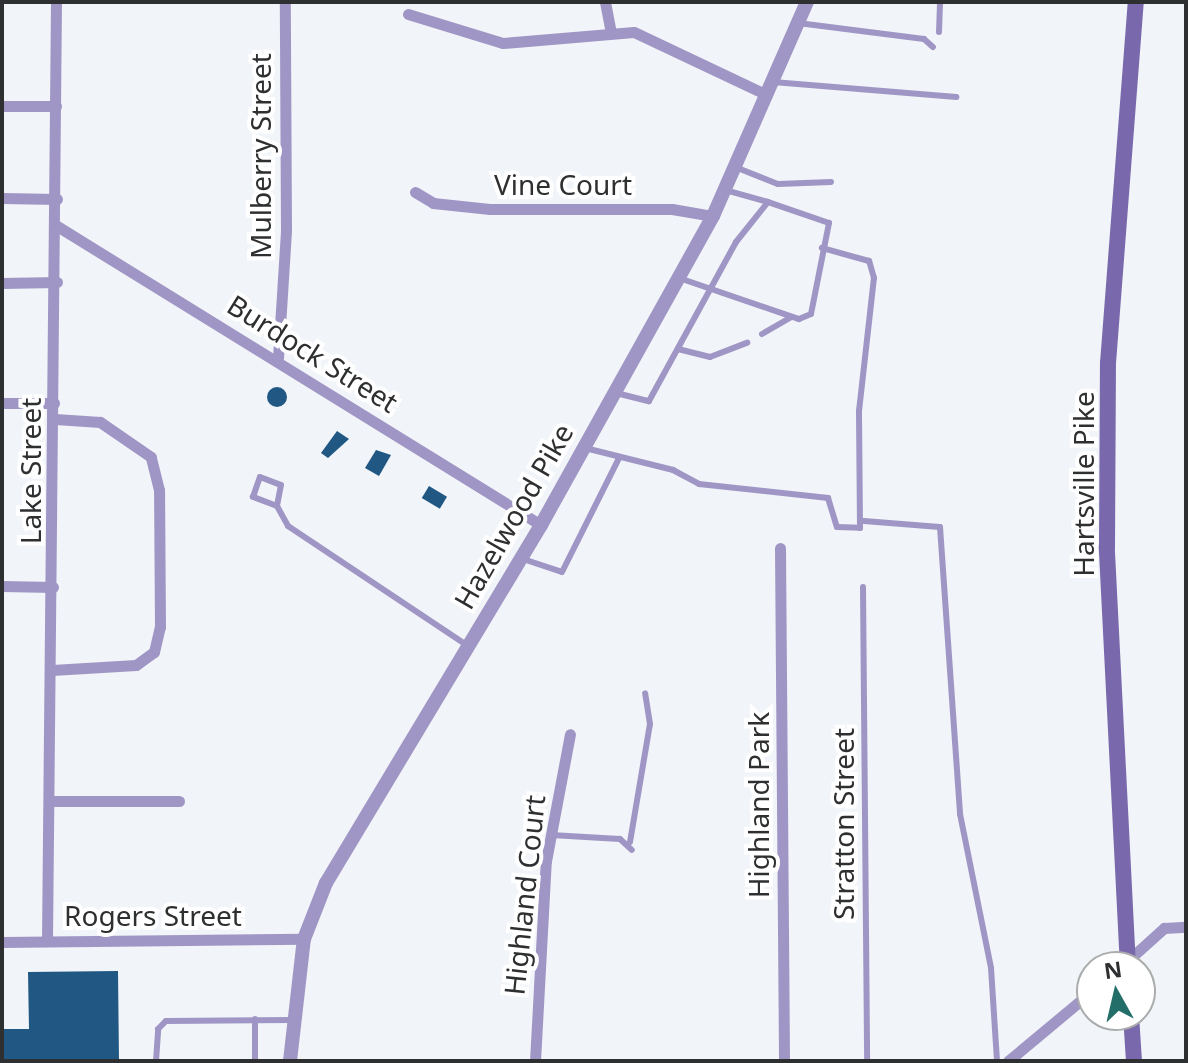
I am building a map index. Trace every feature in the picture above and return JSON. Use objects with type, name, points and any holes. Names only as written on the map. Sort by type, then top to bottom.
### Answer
[{"type":"main road","name":"Hartsville Pike","points":[[1125,951],[1107,547],[1108,363],[1136,2]]},
{"type":"main road","points":[[1132,1031],[1134,1061]]},
{"type":"street","name":"Lake Street","points":[[47,940],[57,282],[56,2]]},
{"type":"street","name":"Mulberry Street","points":[[278,358],[286,230],[285,2]]},
{"type":"street","points":[[605,2],[611,32]]},
{"type":"street","name":"Hazelwood Pike","points":[[290,1061],[292,1020],[304,939],[326,883],[541,525],[713,216],[807,2]]},
{"type":"street","points":[[408,14],[503,43],[611,32],[653,37],[770,88]]},
{"type":"street","points":[[2,106],[56,106]]},
{"type":"street","name":"Vine Court","points":[[415,192],[433,203],[490,209],[672,209],[713,216]]},
{"type":"street","points":[[2,198],[57,199]]},
{"type":"street","name":"Burdock Street","points":[[57,226],[278,358],[541,525]]},
{"type":"street","points":[[2,283],[57,282]]},
{"type":"street","points":[[2,403],[54,403]]},
{"type":"street","points":[[52,670],[136,665],[154,652],[160,627],[159,490],[151,457],[100,422],[55,419]]},
{"type":"street","name":"Highland Park","points":[[780,548],[784,1061]]},
{"type":"street","points":[[2,586],[53,587]]},
{"type":"street","name":"Highland Court","points":[[535,1061],[551,835],[570,734]]},
{"type":"street","points":[[51,801],[179,801]]},
{"type":"street","points":[[1140,951],[1164,928],[1186,927]]},
{"type":"street","name":"Rogers Street","points":[[2,942],[304,939]]},
{"type":"street","points":[[1008,1061],[1076,1004]]},
{"type":"lane","points":[[939,32],[940,2]]},
{"type":"lane","points":[[798,23],[924,39],[933,47]]},
{"type":"lane","points":[[770,88],[956,97]]},
{"type":"lane","points":[[735,167],[778,184],[831,182]]},
{"type":"lane","points":[[725,190],[827,218],[822,248]]},
{"type":"lane","points":[[710,288],[718,287],[736,242],[768,202]]},
{"type":"lane","points":[[762,334],[792,317],[811,314],[828,255],[822,248]]},
{"type":"lane","points":[[584,447],[673,470],[699,484],[828,498],[837,527],[860,528],[864,521],[859,411],[874,278],[869,261],[822,248]]},
{"type":"lane","points":[[678,277],[792,317]]},
{"type":"lane","points":[[614,392],[649,401],[710,288]]},
{"type":"lane","points":[[678,349],[710,357],[747,343]]},
{"type":"lane","points":[[520,558],[562,572],[619,458]]},
{"type":"lane","points":[[277,506],[253,497],[260,477],[281,485],[277,506],[288,526],[468,646]]},
{"type":"lane","points":[[864,521],[940,527],[960,814],[991,968],[997,1061]]},
{"type":"lane","name":"Stratton Street","points":[[863,587],[867,1061]]},
{"type":"lane","points":[[632,850],[630,842],[650,724],[645,693]]},
{"type":"lane","points":[[551,835],[630,842]]},
{"type":"lane","points":[[255,1019],[255,1061]]},
{"type":"lane","points":[[156,1061],[158,1029],[166,1021],[292,1020]]},
{"type":"building","points":[[277,387],[284,390],[287,397],[284,404],[277,407],[270,404],[267,397],[270,390]]},
{"type":"building","points":[[337,431],[349,439],[328,458],[321,453]]},
{"type":"building","points":[[376,450],[391,455],[379,476],[365,468]]},
{"type":"building","points":[[429,486],[447,497],[440,509],[422,498]]},
{"type":"building","points":[[118,971],[119,1061],[2,1061],[2,1029],[29,1029],[28,972]]}]
